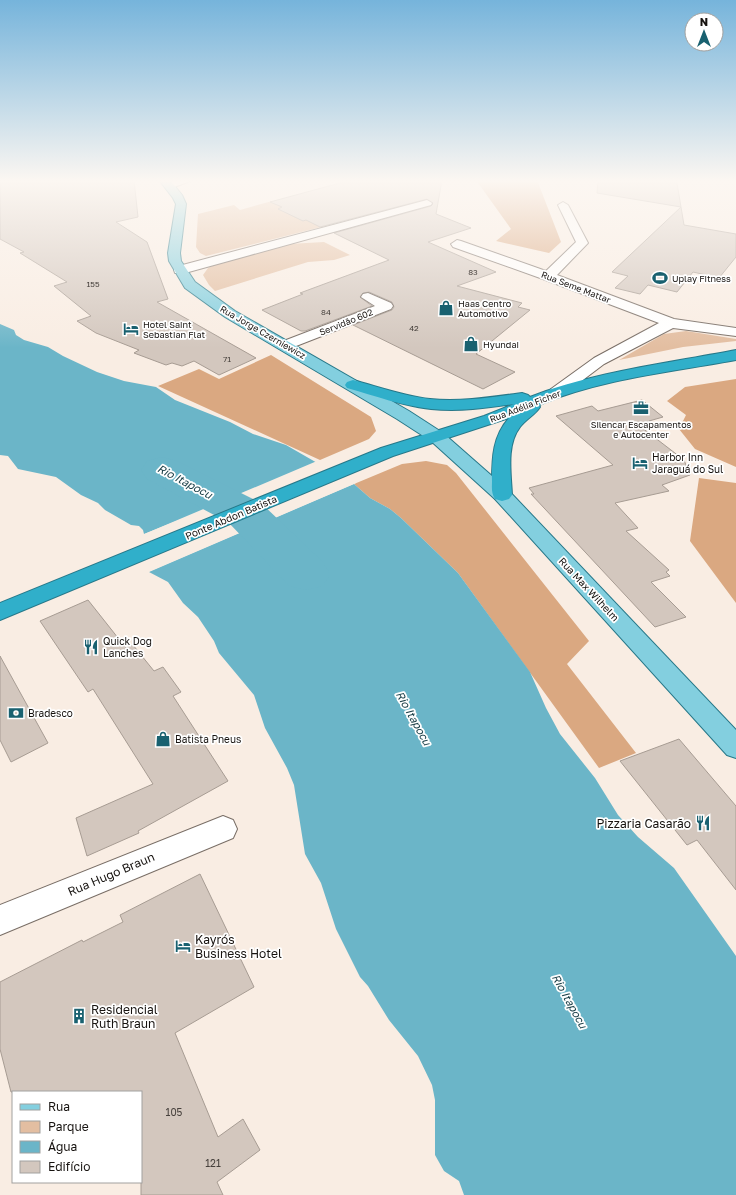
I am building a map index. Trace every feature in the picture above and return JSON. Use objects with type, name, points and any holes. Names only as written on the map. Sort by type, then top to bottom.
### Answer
[{"type":"highway","name":"Rua Adélia Ficher","points":[[387,452],[490,420],[557,392],[628,375],[736,354]]},
{"type":"highway","points":[[353,385],[410,401],[456,405],[479,404],[557,392]]},
{"type":"highway","points":[[502,495],[502,457],[507,431],[530,409],[557,392]]},
{"type":"highway","name":"Ponte Abdon Batista","points":[[0,612],[387,452]]},
{"type":"main road","name":"Rua Jorge Czerniewicz","points":[[177,236],[174,253],[180,270],[190,285],[202,296],[230,314],[353,385],[436,437]]},
{"type":"main road","name":"Rua Max Wilhelm","points":[[436,437],[502,495],[736,747]]},
{"type":"street","points":[[180,270],[307,236]]},
{"type":"street","points":[[548,276],[582,243],[578,236]]},
{"type":"street","name":"Rua Seme Mattar","points":[[457,244],[548,276],[672,323],[736,332]]},
{"type":"street","name":"Servidão 602","points":[[286,345],[386,306],[368,297]]},
{"type":"street","points":[[557,392],[599,361],[672,323]]},
{"type":"street","name":"Rua Hugo Braun","points":[[0,920],[223,829]]},
{"type":"green space","points":[[197,236],[286,236],[206,256],[200,253],[196,247]]},
{"type":"green space","points":[[324,242],[350,255],[334,260],[308,262],[215,291],[203,275],[208,268],[215,264],[289,244]]},
{"type":"green space","points":[[686,331],[736,339],[736,341],[683,347],[619,360],[664,334]]},
{"type":"shaded area","points":[[503,236],[559,236],[561,242],[549,253],[496,241]]},
{"type":"shaded area","points":[[271,355],[371,417],[376,431],[369,439],[320,460],[158,386],[199,369],[219,379]]},
{"type":"shaded area","points":[[736,379],[736,467],[695,449],[679,429],[686,415],[667,401],[685,387]]},
{"type":"shaded area","points":[[426,461],[447,465],[456,473],[589,641],[567,664],[636,753],[599,768],[458,573],[401,518],[390,509],[370,498],[354,484],[402,464]]},
{"type":"shaded area","points":[[699,478],[736,483],[736,603],[690,541]]},
{"type":"water","points":[[0,324],[14,330],[16,335],[24,340],[48,347],[97,372],[124,381],[156,387],[175,400],[230,422],[253,434],[286,445],[319,464],[144,534],[143,530],[139,526],[131,525],[105,510],[98,503],[81,495],[56,477],[18,469],[8,456],[0,455]]},
{"type":"water","points":[[354,484],[370,498],[390,509],[401,518],[458,573],[530,672],[546,708],[560,734],[595,778],[618,815],[638,837],[674,868],[736,956],[736,1195],[464,1195],[459,1181],[444,1171],[435,1155],[435,1100],[432,1085],[418,1056],[389,1020],[368,986],[360,977],[336,929],[321,883],[305,854],[294,785],[287,768],[265,728],[254,695],[219,653],[214,641],[198,617],[183,603],[168,582],[149,572]]},
{"type":"pier","points":[[317,461],[321,463],[320,466],[145,536],[142,535]]},
{"type":"pier","points":[[354,482],[356,483],[148,572],[149,570]]},
{"type":"building","points":[[0,236],[137,236],[147,242],[168,299],[157,302],[256,358],[219,375],[194,361],[182,366],[172,363],[166,365],[134,353],[139,350],[96,333],[77,321],[91,316],[54,286],[67,282],[20,253],[24,252],[0,239]]},
{"type":"building","points":[[340,236],[447,236],[428,242],[496,272],[457,286],[522,303],[518,307],[530,310],[476,354],[515,372],[483,389],[353,325],[392,310],[394,307],[392,302],[369,292],[363,293],[360,297],[372,306],[305,331],[301,331],[262,310],[303,294],[300,293],[389,260]]},
{"type":"building","points":[[650,236],[736,236],[736,257],[719,278],[693,272],[677,292],[648,285],[640,294],[615,288],[628,276],[612,272]]},
{"type":"building","points":[[642,400],[663,417],[649,421],[653,424],[641,427],[684,460],[690,475],[662,485],[669,491],[615,503],[638,528],[626,531],[669,570],[666,572],[670,576],[651,582],[686,617],[655,627],[531,494],[534,494],[529,488],[613,465],[556,416],[592,406],[598,411]]},
{"type":"building","points":[[88,600],[126,648],[133,645],[154,671],[163,667],[181,692],[173,696],[228,781],[138,831],[139,833],[87,856],[76,818],[153,784],[93,689],[88,692],[40,621]]},
{"type":"building","name":"Bradesco","points":[[0,656],[48,743],[11,762],[0,740]]},
{"type":"building","name":"Pizzaria Casarão","points":[[679,739],[736,806],[736,890],[697,840],[687,845],[620,761]]},
{"type":"building","points":[[200,874],[254,987],[175,1033],[218,1137],[243,1119],[260,1150],[217,1182],[223,1195],[141,1195],[142,1091],[11,1092],[0,1049],[0,982],[82,940],[83,942],[123,922],[120,915]]},
{"type":"waterway","name":"Rio Itapocu","points":[[162,470],[245,513],[306,574]]},
{"type":"place","name":"Uplay Fitness","points":[[660,278]]},
{"type":"place","name":"Haas Centro Automotivo","points":[[446,308]]},
{"type":"place","name":"Hotel Saint Sebastian Flat","points":[[131,329]]},
{"type":"place","name":"Hyundai","points":[[471,344]]},
{"type":"place","name":"Silencar Escapamentos e Autocenter","points":[[641,408]]},
{"type":"place","name":"Harbor Inn Jaraguá do Sul","points":[[640,463]]},
{"type":"place","name":"Quick Dog Lanches","points":[[91,647]]},
{"type":"place","name":"Bradesco","points":[[16,713]]},
{"type":"place","name":"Batista Pneus","points":[[163,739]]},
{"type":"place","name":"Pizzaria Casarão","points":[[703,823]]},
{"type":"place","name":"Kayrós Business Hotel","points":[[183,946]]},
{"type":"place","name":"Residencial Ruth Braun","points":[[79,1016]]}]
